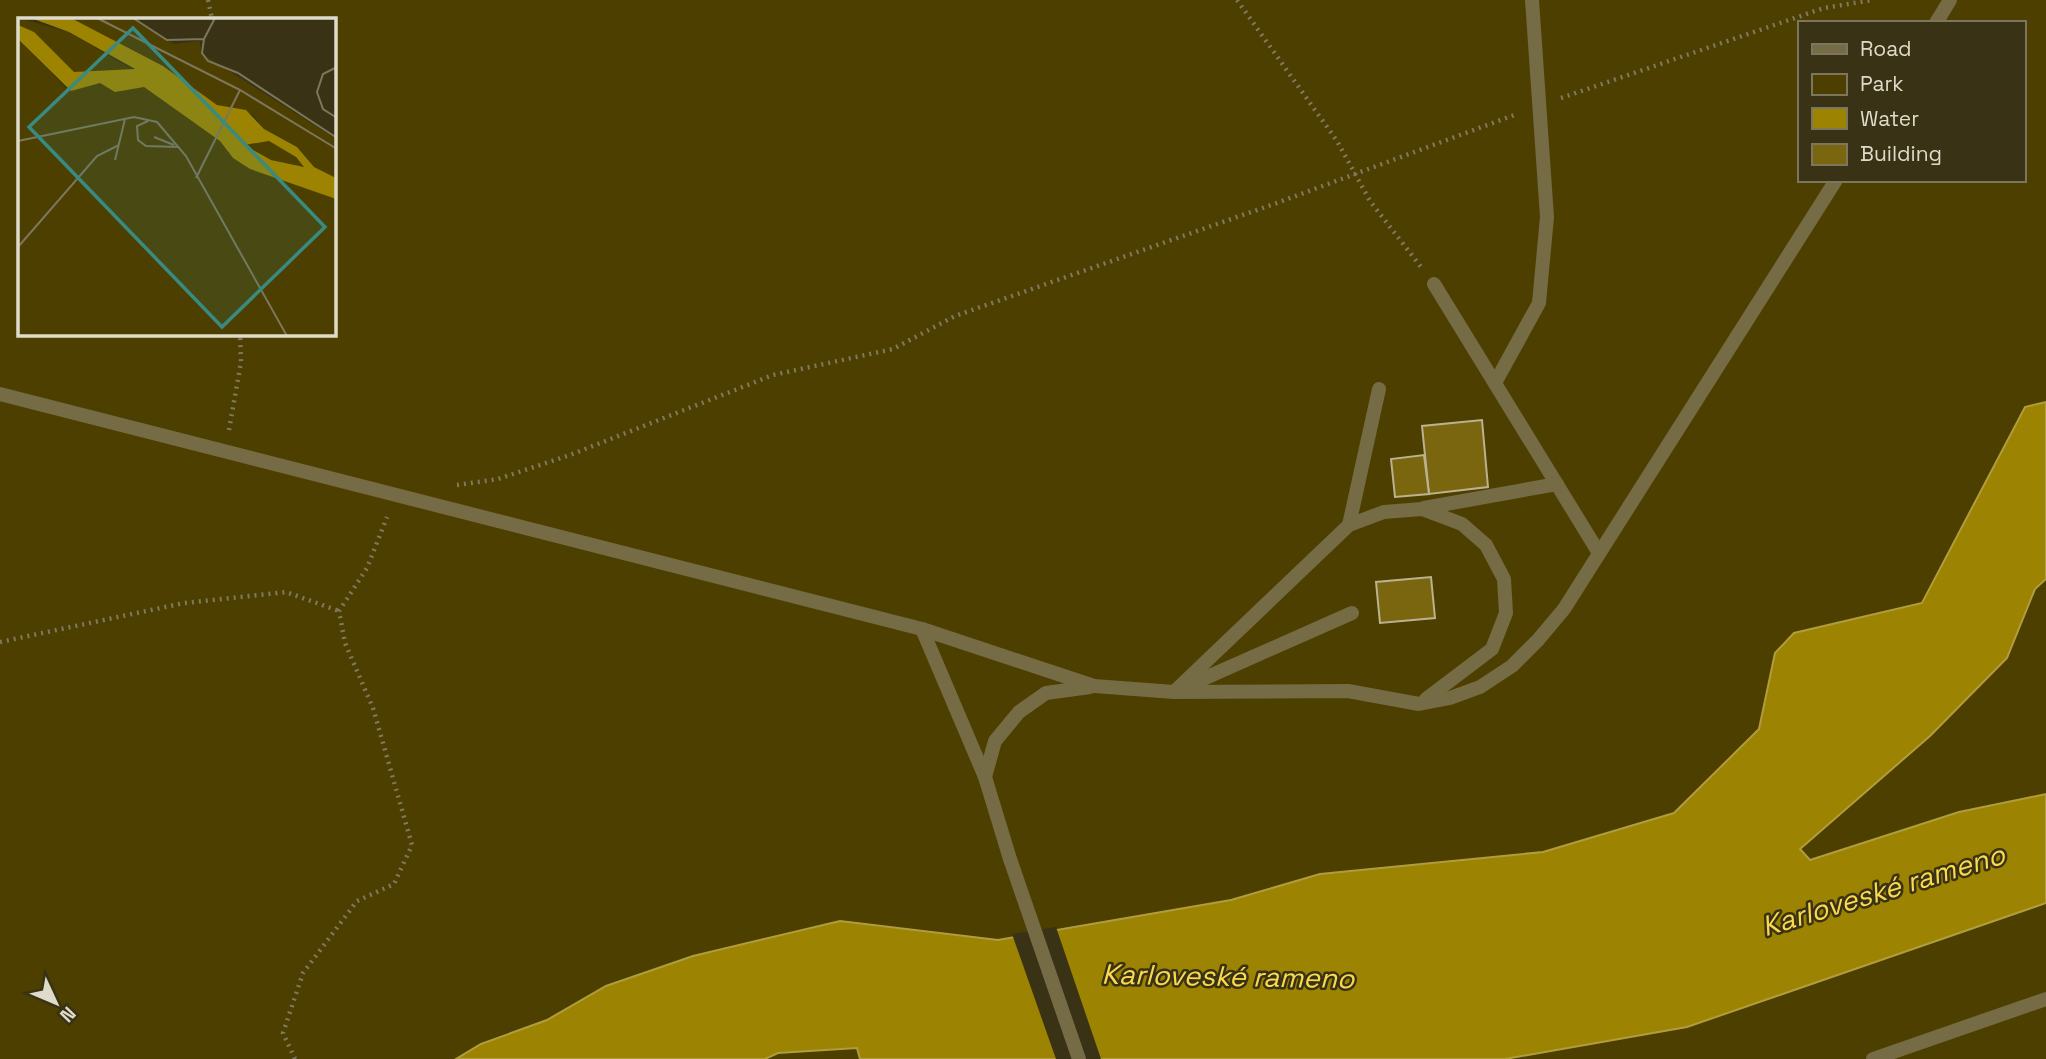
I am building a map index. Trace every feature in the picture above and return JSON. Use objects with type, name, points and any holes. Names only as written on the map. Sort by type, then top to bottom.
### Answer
[{"type":"street","points":[[1495,383],[1539,303],[1547,217],[1532,0]]},
{"type":"street","points":[[1937,21],[1950,0]]},
{"type":"street","points":[[985,777],[995,741],[1019,712],[1046,693],[1094,687],[1174,692],[1348,691],[1419,704],[1450,698],[1480,687],[1512,666],[1564,609],[1835,182]]},
{"type":"street","points":[[1434,284],[1600,553]]},
{"type":"street","points":[[1349,525],[1379,389]]},
{"type":"street","points":[[0,394],[922,629],[1094,687]]},
{"type":"street","points":[[1174,692],[1349,525],[1384,512],[1422,509],[1557,484]]},
{"type":"street","points":[[1419,704],[1460,676],[1492,649],[1506,612],[1504,579],[1486,545],[1462,524],[1422,509]]},
{"type":"street","points":[[1174,692],[1352,612]]},
{"type":"street","points":[[922,629],[985,777],[1010,859],[1079,1059]]},
{"type":"street","points":[[1873,1059],[2046,999]]},
{"type":"path","points":[[208,0],[212,18]]},
{"type":"path","points":[[1237,0],[1337,141],[1370,201],[1434,284]]},
{"type":"path","points":[[447,487],[498,479],[570,455],[773,375],[892,349],[955,317],[1541,105],[1824,8],[1872,0]]},
{"type":"path","points":[[226,451],[241,362],[240,336]]},
{"type":"path","points":[[295,1059],[283,1033],[303,973],[357,901],[394,884],[412,845],[373,708],[345,643],[339,611],[367,568],[396,495]]},
{"type":"path","points":[[0,642],[184,603],[286,592],[339,611]]},
{"type":"green space","points":[[0,0],[2046,0],[2046,402],[2025,408],[1922,603],[1794,633],[1775,653],[1759,729],[1674,813],[1543,852],[1320,874],[1231,900],[998,940],[840,921],[693,956],[606,986],[547,1020],[481,1044],[456,1059],[0,1059]]},
{"type":"green space","points":[[2046,579],[2046,794],[1959,812],[1810,860],[1800,849],[1930,736],[2007,658],[2035,589]]},
{"type":"green space","points":[[2046,903],[2046,1059],[1505,1059],[1687,1027]]},
{"type":"green space","points":[[857,1048],[860,1059],[765,1059],[778,1053]]},
{"type":"water","name":"Karloveské rameno","points":[[2046,402],[2046,579],[2035,589],[2007,658],[1930,736],[1800,849],[1810,860],[1959,812],[2046,794],[2046,903],[1687,1027],[1505,1059],[860,1059],[857,1048],[778,1053],[765,1059],[456,1059],[481,1044],[547,1020],[606,986],[693,956],[840,921],[998,940],[1231,900],[1320,874],[1543,852],[1674,813],[1759,729],[1775,653],[1794,633],[1922,603],[2025,407]]},
{"type":"pier","points":[[1056,927],[1101,1059],[1056,1059],[1012,934]]},
{"type":"building","points":[[1482,420],[1488,487],[1429,494],[1422,426]]},
{"type":"building","points":[[1424,455],[1429,494],[1395,497],[1391,459]]},
{"type":"building","points":[[1431,577],[1435,618],[1380,623],[1376,582]]}]
